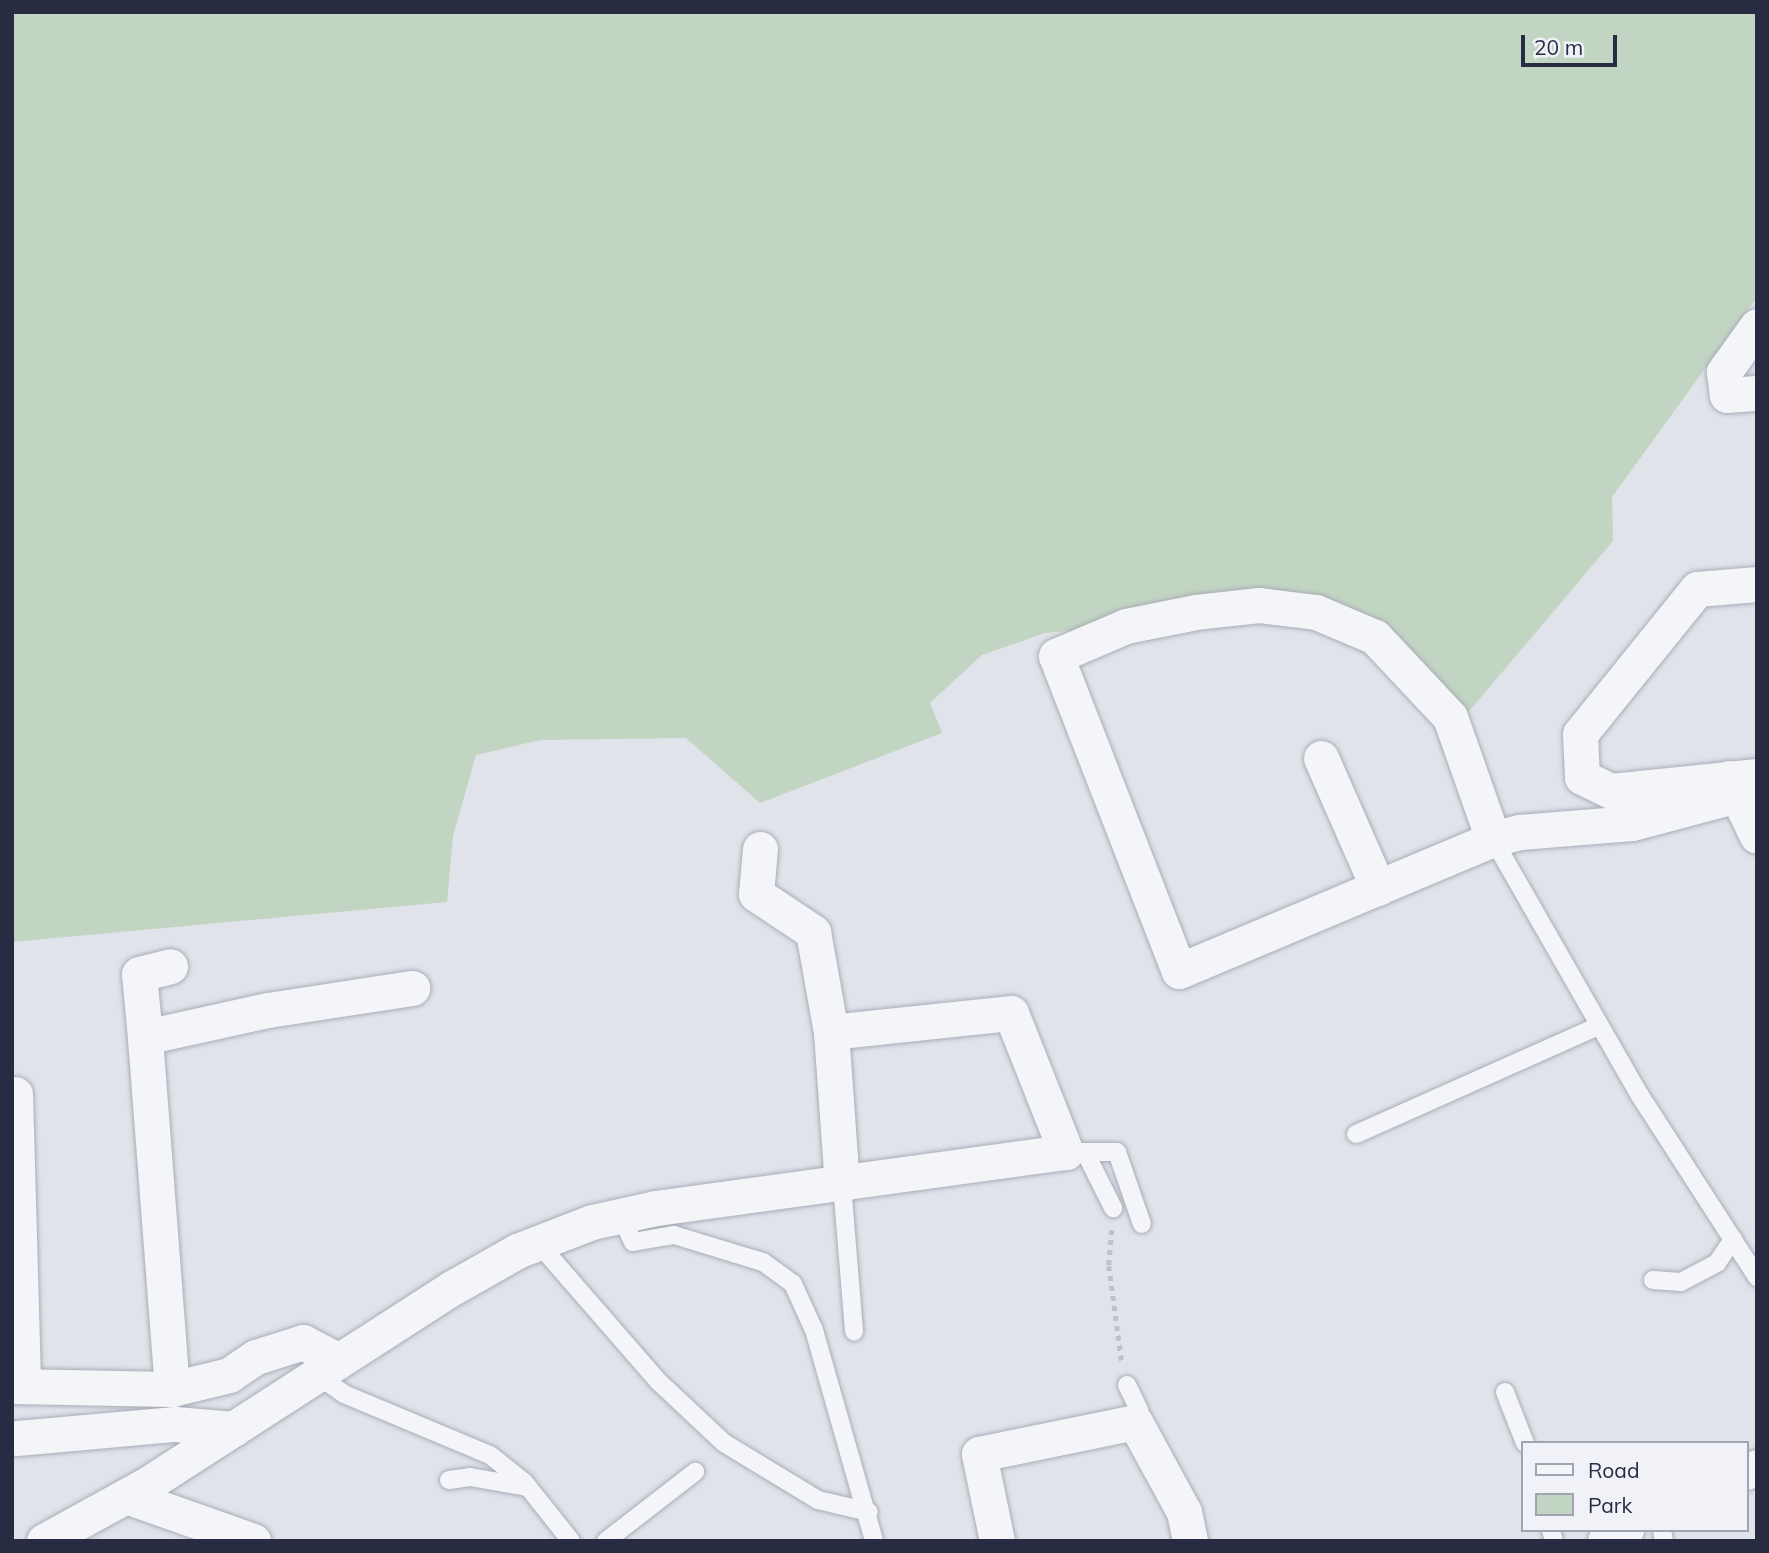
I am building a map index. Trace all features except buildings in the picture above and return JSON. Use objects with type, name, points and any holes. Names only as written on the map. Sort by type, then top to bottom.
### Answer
[{"type":"street","points":[[1757,326],[1724,372],[1727,396],[1757,393]]},
{"type":"street","points":[[1741,783],[1611,791],[1582,777],[1580,734],[1697,589],[1757,583]]},
{"type":"street","points":[[1493,839],[1450,717],[1374,637],[1316,612],[1259,605],[1196,612],[1126,625],[1056,656],[1179,971],[1493,839],[1520,832],[1632,823],[1741,783]]},
{"type":"street","points":[[1321,758],[1378,888]]},
{"type":"street","points":[[1741,783],[1757,836]]},
{"type":"street","points":[[760,849],[756,894],[813,932],[831,1032],[842,1185]]},
{"type":"street","points":[[170,966],[139,974],[172,1389]]},
{"type":"street","points":[[145,1037],[268,1010],[412,988]]},
{"type":"street","points":[[44,1541],[126,1496],[452,1288],[538,1243],[620,1215],[1075,1152],[1011,1013],[831,1032]]},
{"type":"street","points":[[16,1094],[18,1386],[172,1389],[229,1375],[256,1357],[303,1342],[328,1368]]},
{"type":"street","points":[[997,1541],[979,1454],[1135,1422],[1184,1512],[1190,1541]]},
{"type":"street","points":[[17,1438],[175,1424],[234,1429]]},
{"type":"street","points":[[126,1496],[253,1541]]},
{"type":"street","points":[[1605,1541],[1622,1532]]},
{"type":"lane","points":[[1493,839],[1599,1026],[1757,1277]]},
{"type":"lane","points":[[1356,1134],[1599,1026]]},
{"type":"lane","points":[[1075,1152],[1113,1208]]},
{"type":"lane","points":[[1075,1152],[1117,1152],[1142,1224]]},
{"type":"lane","points":[[842,1185],[854,1332]]},
{"type":"lane","points":[[620,1215],[633,1242],[674,1235],[763,1262],[793,1284],[814,1330],[869,1513],[874,1541]]},
{"type":"lane","points":[[1653,1280],[1681,1282],[1717,1263],[1733,1239]]},
{"type":"lane","points":[[538,1243],[659,1382],[723,1443],[818,1500],[869,1513]]},
{"type":"lane","points":[[328,1368],[344,1394],[490,1455],[528,1487],[571,1541]]},
{"type":"lane","points":[[1127,1385],[1139,1410],[1135,1422]]},
{"type":"lane","points":[[1505,1392],[1524,1441]]},
{"type":"lane","points":[[606,1541],[695,1472]]},
{"type":"lane","points":[[449,1480],[470,1477],[528,1487]]},
{"type":"path","points":[[1113,1208],[1112,1305],[1127,1385]]},
{"type":"green space","points":[[12,12],[1757,12],[1757,297],[1612,497],[1613,541],[1461,721],[1315,606],[1045,633],[982,655],[930,703],[942,733],[760,803],[686,738],[541,740],[476,755],[453,836],[447,902],[12,942]]}]
